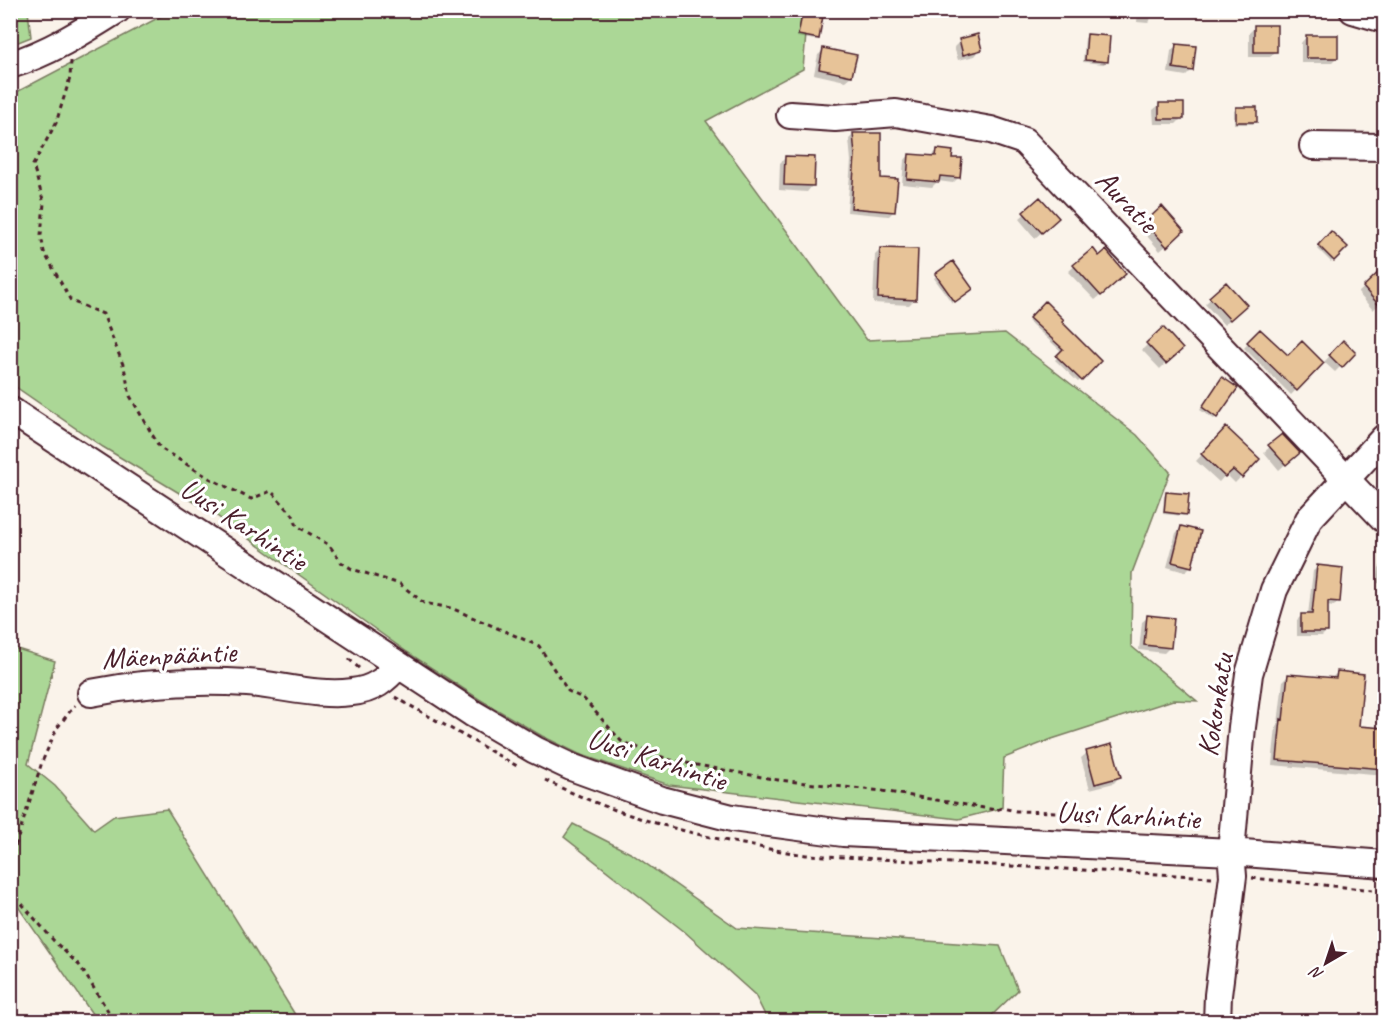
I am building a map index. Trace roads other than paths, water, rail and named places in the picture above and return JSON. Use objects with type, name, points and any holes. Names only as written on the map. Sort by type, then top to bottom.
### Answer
[{"type":"street","points":[[10,65],[35,57],[117,10]]},
{"type":"street","points":[[1353,10],[1384,19]]},
{"type":"street","name":"Auratie","points":[[790,115],[835,118],[896,113],[991,130],[1024,141],[1384,519]]},
{"type":"street","points":[[1313,146],[1384,147]]},
{"type":"street","name":"Uusi Karhintie","points":[[10,410],[472,713],[535,750],[571,767],[662,800],[732,818],[843,833],[1232,864],[1384,864]]},
{"type":"street","name":"Kokonkatu","points":[[1217,1022],[1242,727],[1250,674],[1274,590],[1309,519],[1384,438]]},
{"type":"street","name":"Mäenpääntie","points":[[90,693],[133,685],[204,682],[248,683],[351,693],[376,686],[398,665]]}]
